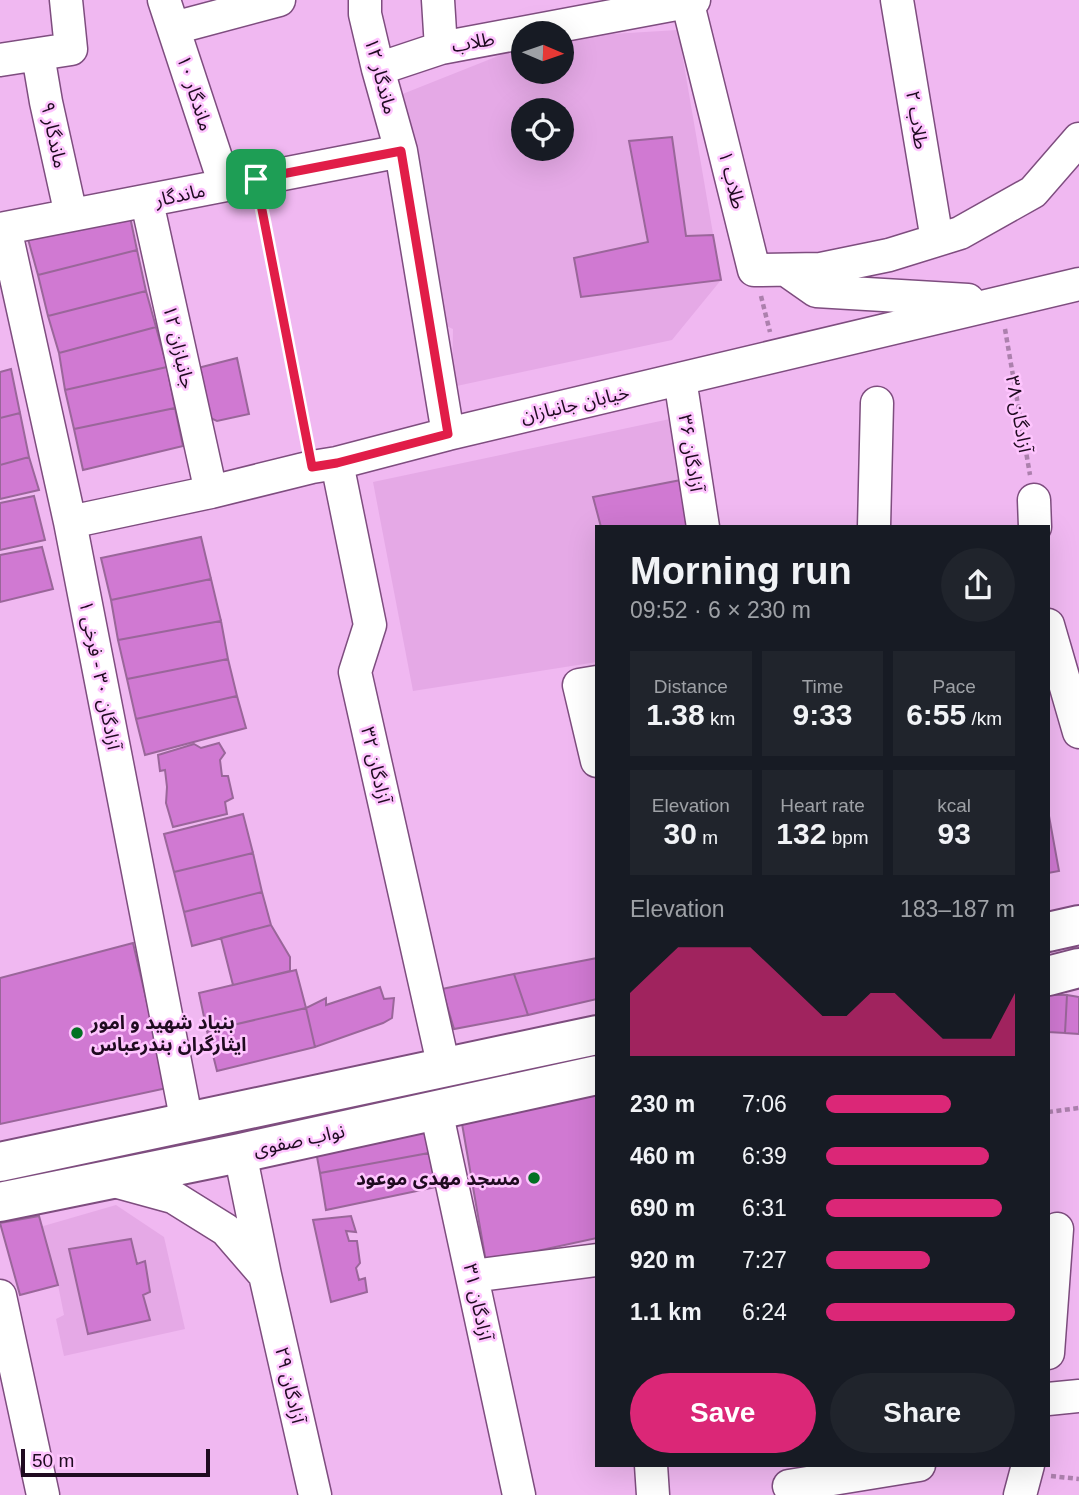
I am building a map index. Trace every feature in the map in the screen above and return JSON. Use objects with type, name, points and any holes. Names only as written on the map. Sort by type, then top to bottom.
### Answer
[{"type":"main road","points":[[1050,932],[1079,925]]},
{"type":"main road","points":[[1050,975],[1079,968]]},
{"type":"main road","points":[[0,1161],[595,1035]]},
{"type":"main road","name":"نواب صفوی","points":[[0,1202],[595,1075]]},
{"type":"street","points":[[0,60],[71,49],[66,0]]},
{"type":"street","points":[[169,14],[279,0]]},
{"type":"street","name":"ماندگار ۱۲","points":[[365,0],[365,14],[378,69],[401,151],[448,434]]},
{"type":"street","points":[[438,0],[441,48]]},
{"type":"street","name":"طلاب ۲","points":[[897,0],[937,240]]},
{"type":"street","name":"طلاب","points":[[378,69],[441,48],[690,1]]},
{"type":"street","name":"طلاب ۱","points":[[690,1],[754,270]]},
{"type":"street","name":"ماندگار ۱۰","points":[[169,14],[225,186]]},
{"type":"street","name":"ماندگار ۹","points":[[38,55],[71,215]]},
{"type":"street","points":[[754,270],[821,269],[889,255],[960,233],[1033,192],[1079,139]]},
{"type":"street","name":"ماندگار","points":[[2,229],[401,151]]},
{"type":"street","name":"جانبازان ۱۲","points":[[147,202],[211,492]]},
{"type":"street","name":"آزادگان ۳۰ - فرخی ۱","points":[[2,229],[70,522],[187,1122]]},
{"type":"street","points":[[786,270],[816,291],[1000,302]]},
{"type":"street","name":"خیابان جانبازان","points":[[70,522],[211,492],[1079,284]]},
{"type":"street","name":"آزادگان ۳۶","points":[[680,379],[703,525]]},
{"type":"street","points":[[874,525],[877,402]]},
{"type":"street","name":"آزادگان ۳۲","points":[[324,465],[370,625],[355,672],[443,1068]]},
{"type":"street","points":[[1050,632],[1079,732]]},
{"type":"street","points":[[588,684],[595,744]]},
{"type":"street","name":"آزادگان ۳۱","points":[[436,1110],[519,1495]]},
{"type":"street","name":"آزادگان ۲۹","points":[[240,1153],[314,1495]]},
{"type":"street","name":"آزادگان ۲۹","points":[[111,1180],[173,1197],[226,1230],[265,1275]]},
{"type":"street","points":[[1050,1334],[1061,1229]]},
{"type":"street","points":[[472,1276],[595,1260]]},
{"type":"street","points":[[0,1296],[43,1495]]},
{"type":"street","points":[[1050,1399],[1079,1396]]},
{"type":"street","points":[[651,1467],[653,1495]]},
{"type":"street","points":[[789,1482],[904,1467]]},
{"type":"street","points":[[1020,1495],[1027,1467]]},
{"type":"path","points":[[256,179],[324,465]]},
{"type":"path","points":[[754,270],[776,357]]},
{"type":"path","name":"آزادگان ۳۸","points":[[1000,302],[1034,514]]},
{"type":"path","points":[[1050,1112],[1079,1108]]},
{"type":"shaded area","points":[[678,30],[721,280],[672,340],[452,387],[453,329],[439,323],[418,146],[407,144],[395,97],[511,51],[511,84],[574,84],[574,36]]},
{"type":"shaded area","points":[[670,419],[689,525],[595,525],[595,662],[413,691],[373,482]]},
{"type":"shaded area","points":[[116,1205],[164,1237],[185,1329],[64,1356],[56,1319],[64,1315],[57,1280],[40,1227]]},
{"type":"building","points":[[672,137],[686,236],[713,235],[721,280],[581,297],[574,258],[648,242],[629,141]]},
{"type":"building","points":[[129,212],[137,250],[38,275],[28,239]]},
{"type":"building","points":[[137,250],[146,291],[48,316],[38,275]]},
{"type":"building","points":[[146,291],[156,327],[59,353],[48,316]]},
{"type":"building","points":[[156,327],[167,367],[65,390],[59,353]]},
{"type":"building","points":[[237,358],[249,414],[217,421],[199,413],[190,370]]},
{"type":"building","points":[[167,367],[175,408],[74,429],[65,390]]},
{"type":"building","points":[[11,369],[20,413],[0,418],[0,372]]},
{"type":"building","points":[[175,408],[183,446],[83,470],[74,429]]},
{"type":"building","points":[[20,413],[29,457],[0,465],[0,418]]},
{"type":"building","points":[[29,457],[39,490],[0,499],[0,465]]},
{"type":"building","points":[[681,480],[689,525],[600,525],[593,497]]},
{"type":"building","points":[[34,496],[45,540],[0,550],[0,503]]},
{"type":"building","points":[[201,537],[211,579],[111,600],[101,558]]},
{"type":"building","points":[[42,547],[53,589],[0,602],[0,555]]},
{"type":"building","points":[[211,579],[221,621],[118,640],[111,600]]},
{"type":"building","points":[[221,621],[228,659],[127,679],[118,640]]},
{"type":"building","points":[[228,659],[237,696],[136,719],[127,679]]},
{"type":"building","points":[[237,696],[246,728],[145,755],[136,719]]},
{"type":"building","points":[[219,743],[225,753],[220,760],[222,776],[228,776],[233,798],[225,802],[227,814],[173,827],[166,803],[165,770],[160,771],[158,755],[194,744],[201,748]]},
{"type":"building","points":[[243,814],[253,853],[174,872],[164,834]]},
{"type":"building","points":[[1050,822],[1059,871],[1050,873]]},
{"type":"building","points":[[253,853],[262,892],[184,912],[174,872]]},
{"type":"building","points":[[262,892],[271,925],[192,946],[184,912]]},
{"type":"building","points":[[271,925],[290,957],[290,971],[233,985],[221,938]]},
{"type":"building","name":"بنیاد شهید و امور ایثارگران بندرعباس","points":[[133,943],[167,1088],[0,1124],[0,978]]},
{"type":"building","points":[[595,958],[595,999],[528,1015],[514,974]]},
{"type":"building","points":[[296,970],[306,1008],[207,1031],[199,993]]},
{"type":"building","points":[[514,974],[528,1015],[454,1029],[442,989]]},
{"type":"building","points":[[380,987],[384,999],[394,998],[392,1018],[315,1047],[306,1008],[326,998],[326,1005]]},
{"type":"building","points":[[1050,995],[1067,995],[1065,1033],[1050,1032]]},
{"type":"building","points":[[1067,995],[1079,997],[1079,1034],[1065,1033]]},
{"type":"building","points":[[306,1008],[315,1047],[217,1071],[207,1031]]},
{"type":"building","name":"مسجد مهدی موعود","points":[[595,1089],[595,1238],[486,1262],[461,1118]]},
{"type":"building","points":[[424,1126],[429,1153],[320,1173],[315,1146]]},
{"type":"building","points":[[429,1153],[436,1187],[326,1210],[320,1173]]},
{"type":"building","points":[[39,1216],[58,1285],[20,1295],[0,1223]]},
{"type":"building","points":[[351,1216],[356,1232],[346,1231],[349,1241],[357,1241],[360,1263],[356,1268],[359,1280],[365,1278],[367,1292],[331,1302],[313,1220]]},
{"type":"building","points":[[131,1239],[137,1264],[145,1261],[150,1292],[143,1295],[150,1320],[88,1334],[69,1249]]},
{"type":"place","name":"بنیاد شهید و امور ایثارگران بندرعباس","points":[[77,1033]]},
{"type":"place","name":"مسجد مهدی موعود","points":[[534,1178]]},
{"type":"route","points":[[401,151],[448,434],[312,467],[256,179],[401,151]]}]
